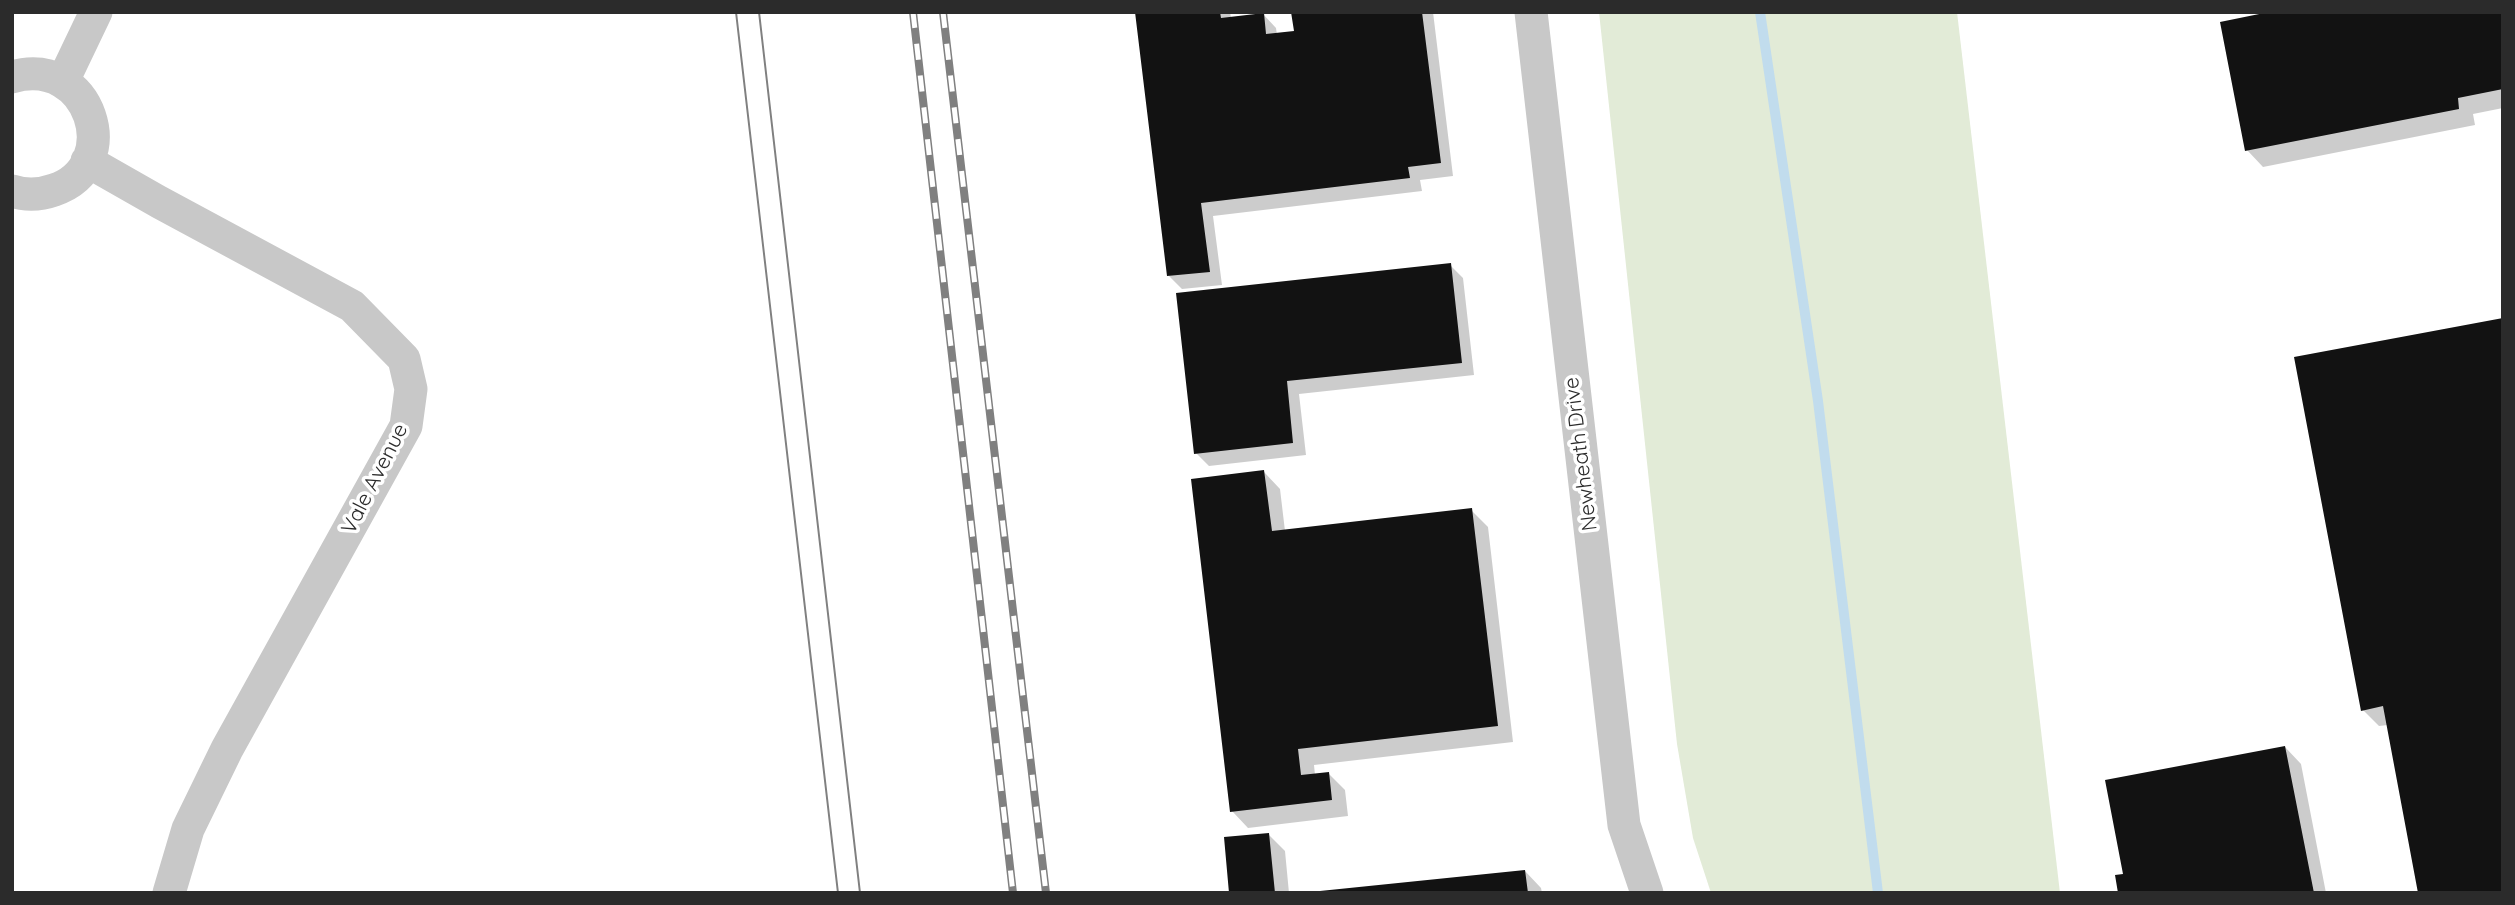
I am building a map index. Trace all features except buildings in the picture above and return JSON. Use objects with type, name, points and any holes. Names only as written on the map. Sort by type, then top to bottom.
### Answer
[{"type":"street","points":[[63,81],[96,12]]},
{"type":"street","name":"Newheath Drive","points":[[1531,12],[1624,825],[1647,893]]},
{"type":"street","points":[[12,77],[45,74],[63,81],[78,93],[88,108],[93,125],[93,144],[87,161],[76,177],[60,188],[41,194],[12,191]]},
{"type":"street","name":"Vale Avenue","points":[[87,161],[352,306],[404,359],[411,389],[406,426],[227,749],[188,830],[169,893]]},
{"type":"green space","points":[[1599,12],[1957,12],[2060,893],[1711,893],[1693,838],[1677,744]]},
{"type":"waterway","points":[[1760,12],[1818,401],[1878,893]]},
{"type":"tram line","points":[[736,12],[838,893]]},
{"type":"tram line","points":[[759,12],[860,893]]},
{"type":"railway","points":[[913,12],[1013,893]]},
{"type":"railway","points":[[943,12],[1046,893]]}]
